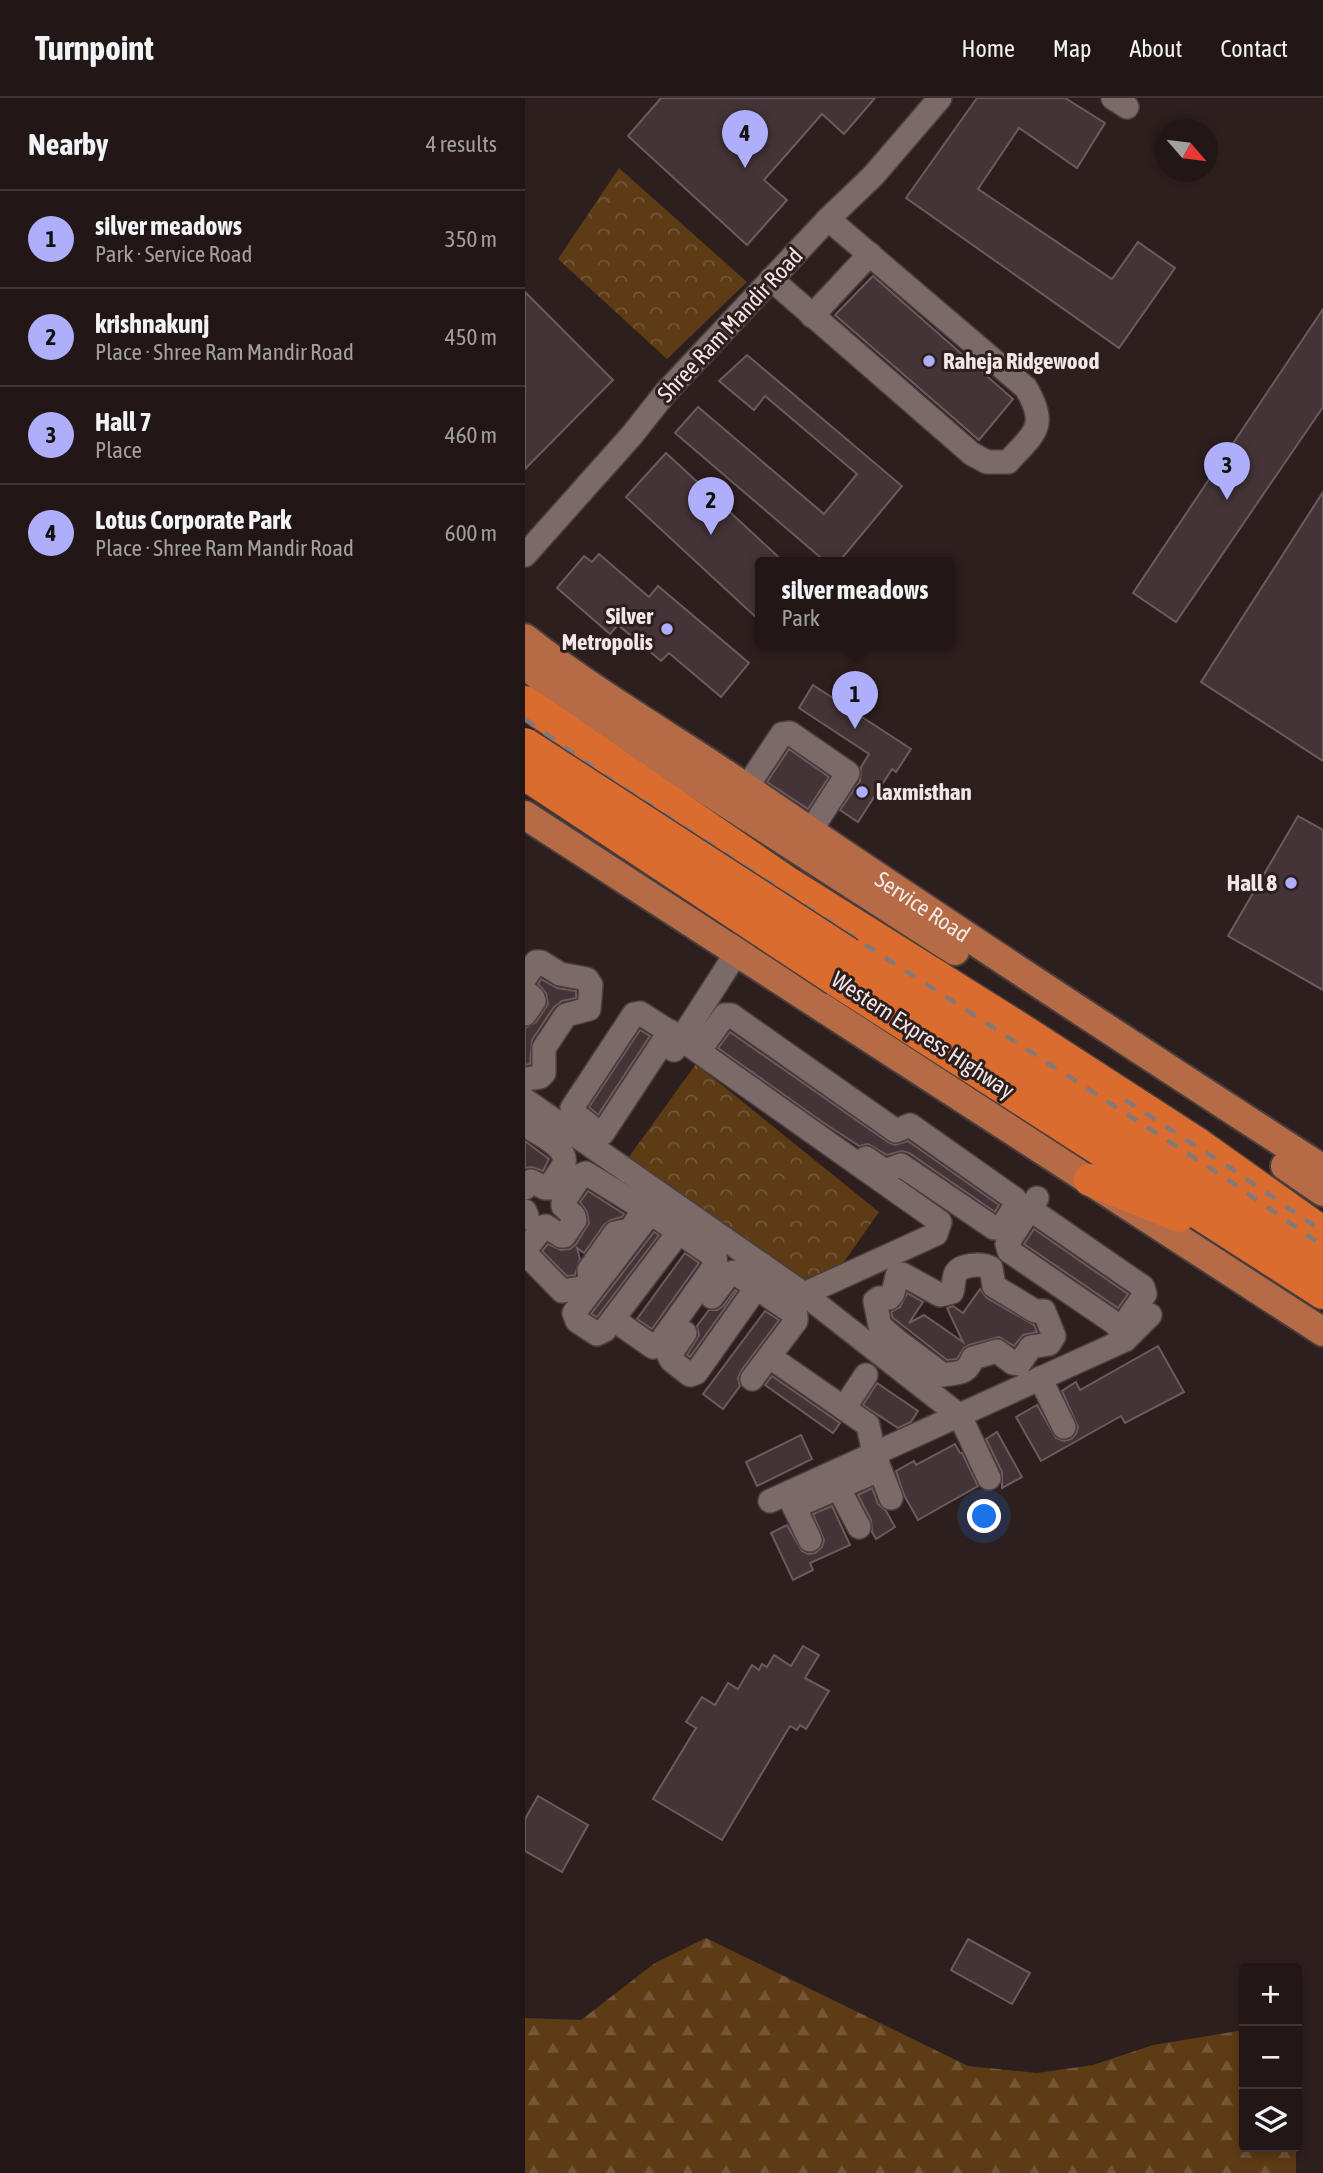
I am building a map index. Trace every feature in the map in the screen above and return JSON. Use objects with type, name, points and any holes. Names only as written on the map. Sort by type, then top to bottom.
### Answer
[{"type":"highway","points":[[525,702],[785,881],[1199,1144],[1323,1233]]},
{"type":"highway","name":"Western Express Highway","points":[[525,744],[842,967],[1227,1231],[1323,1293]]},
{"type":"highway","name":"Western Express Highway","points":[[525,774],[1323,1262]]},
{"type":"highway","points":[[1090,1180],[1158,1209],[1227,1231]]},
{"type":"main road","name":"Service Road","points":[[525,638],[596,691],[808,836],[852,872],[1305,1164],[1323,1192]]},
{"type":"main road","points":[[525,665],[582,710],[743,792]]},
{"type":"main road","points":[[525,692],[596,744],[1323,1215]]},
{"type":"main road","points":[[525,815],[1323,1332]]},
{"type":"street","name":"Shree Ram Mandir Road","points":[[525,555],[632,435],[666,392],[828,219],[873,176],[940,98]]},
{"type":"street","points":[[771,279],[972,454],[987,462],[1008,462],[1036,431],[1038,416],[1035,403],[1026,388],[828,219]]},
{"type":"street","points":[[812,316],[870,254]]},
{"type":"street","points":[[743,792],[782,734],[790,733],[848,773],[808,836]]},
{"type":"street","points":[[606,1156],[685,1036],[736,952],[785,881]]},
{"type":"street","points":[[525,952],[529,962],[525,967]]},
{"type":"street","points":[[525,978],[536,962],[541,962],[560,974],[587,979],[591,985],[589,1009],[566,1015],[544,1048],[544,1073],[540,1077],[525,1079]]},
{"type":"street","points":[[525,991],[534,1001],[525,1014]]},
{"type":"street","points":[[685,1036],[640,1013],[634,1014],[572,1108],[574,1113],[599,1133],[603,1133],[685,1036],[725,1015],[730,1015],[896,1131],[910,1125],[1017,1203],[1002,1227],[994,1228],[901,1165],[885,1171],[685,1036]]},
{"type":"street","points":[[685,1036],[940,1222],[936,1234],[804,1294]]},
{"type":"street","points":[[526,1110],[606,1156],[650,1200],[763,1278],[804,1294],[893,1350],[943,1375],[964,1372],[973,1357],[997,1351],[1013,1363],[1019,1364],[1031,1347],[1049,1343],[1054,1336],[1044,1311],[1035,1311],[994,1286],[991,1268],[984,1264],[958,1269],[952,1292],[940,1295],[902,1274],[897,1276],[889,1298],[875,1301],[880,1326],[893,1350],[960,1416],[989,1478]]},
{"type":"street","points":[[525,1188],[531,1181],[549,1188],[564,1161],[563,1154],[555,1143],[526,1110]]},
{"type":"street","points":[[586,1173],[650,1200],[630,1230],[615,1233],[589,1270],[590,1282],[587,1287],[562,1291],[526,1254],[543,1227],[547,1226],[564,1236],[575,1216],[563,1203],[581,1175],[586,1173]]},
{"type":"street","points":[[1034,1204],[1143,1287],[1145,1294],[1121,1332],[1009,1251],[1007,1244],[1034,1204]]},
{"type":"street","points":[[525,1211],[525,1218]]},
{"type":"street","points":[[613,1319],[653,1347],[659,1344],[716,1264],[715,1257],[685,1224],[655,1215],[648,1216],[574,1313],[577,1321],[597,1334],[605,1330],[613,1319],[685,1224]]},
{"type":"street","points":[[753,1379],[796,1321],[796,1315],[763,1278]]},
{"type":"street","points":[[784,1501],[877,1462],[960,1416],[1040,1378],[1150,1315]]},
{"type":"street","points":[[770,1357],[869,1425],[877,1462],[891,1497]]},
{"type":"street","points":[[844,1408],[866,1375]]},
{"type":"street","points":[[1040,1378],[1063,1427]]},
{"type":"street","points":[[784,1501],[839,1489],[877,1462]]},
{"type":"street","points":[[839,1489],[859,1527]]},
{"type":"street","points":[[784,1501],[810,1540]]},
{"type":"green space","points":[[619,168],[747,282],[667,359],[558,259]]},
{"type":"green space","points":[[696,1064],[879,1212],[839,1269],[805,1285],[626,1161]]},
{"type":"green space","points":[[706,1938],[968,2066],[1037,2073],[1093,2065],[1153,2045],[1239,2031],[1239,2152],[1296,2152],[1296,2173],[525,2173],[525,2018],[581,2020],[655,1963]]},
{"type":"building","points":[[661,98],[875,98],[844,134],[822,114],[764,180],[787,200],[747,245],[628,136]]},
{"type":"building","points":[[977,98],[1065,98],[1105,123],[1077,168],[1019,128],[978,189],[1112,279],[1138,242],[1175,268],[1119,348],[906,198]]},
{"type":"building","name":"Raheja Ridgewood","points":[[873,276],[1013,399],[979,440],[835,315]]},
{"type":"building","points":[[525,292],[613,380],[525,469]]},
{"type":"building","points":[[1323,309],[1323,407],[1176,622],[1133,593]]},
{"type":"building","points":[[747,355],[902,486],[843,557],[820,557],[675,433],[698,407],[824,514],[857,474],[765,396],[754,410],[719,381]]},
{"type":"building","points":[[666,453],[779,557],[755,557],[755,616],[626,497]]},
{"type":"building","points":[[1323,492],[1323,761],[1201,682]]},
{"type":"building","name":"Silver Metropolis","points":[[599,554],[649,597],[658,586],[749,663],[721,697],[669,653],[661,661],[618,625],[610,634],[557,588],[584,556],[592,562]]},
{"type":"building","points":[[813,685],[911,749],[896,772],[892,769],[858,822],[840,810],[860,781],[861,767],[869,754],[799,708]]},
{"type":"building","points":[[789,749],[829,777],[808,809],[767,782]]},
{"type":"building","name":"Hall 8","points":[[1298,816],[1323,830],[1323,990],[1228,936]]},
{"type":"building","points":[[541,979],[557,988],[576,991],[576,998],[562,1001],[554,1007],[532,1040],[530,1064],[525,1065],[525,1028],[536,1022],[548,1004],[546,993],[538,984]]},
{"type":"building","points":[[640,1030],[650,1036],[598,1115],[589,1107]]},
{"type":"building","points":[[730,1032],[888,1142],[895,1145],[908,1141],[999,1205],[995,1212],[909,1153],[902,1151],[887,1155],[868,1144],[859,1146],[824,1123],[718,1048]]},
{"type":"building","points":[[525,1141],[549,1159],[543,1171],[532,1167],[525,1168]]},
{"type":"building","points":[[588,1191],[624,1214],[604,1225],[584,1253],[577,1248],[580,1259],[575,1275],[567,1276],[542,1251],[548,1244],[561,1250],[570,1249],[576,1244],[589,1223],[587,1212],[580,1202]]},
{"type":"building","points":[[1034,1229],[1128,1294],[1118,1308],[1024,1244]]},
{"type":"building","points":[[654,1232],[659,1235],[597,1317],[591,1314]]},
{"type":"building","points":[[685,1253],[699,1263],[652,1329],[637,1319]]},
{"type":"building","points":[[980,1289],[987,1298],[1034,1325],[1037,1332],[1023,1335],[1014,1346],[999,1337],[969,1345],[957,1359],[947,1360],[893,1318],[891,1312],[900,1307],[907,1293],[923,1302],[909,1323],[924,1315],[963,1342],[947,1308],[953,1306],[963,1313]]},
{"type":"building","points":[[735,1290],[737,1291],[690,1357],[687,1355],[699,1335],[697,1326],[709,1310],[717,1310],[723,1306]]},
{"type":"building","points":[[765,1311],[779,1320],[741,1371],[738,1378],[740,1386],[723,1409],[703,1394]]},
{"type":"building","points":[[1158,1346],[1184,1392],[1125,1423],[1121,1416],[1041,1461],[1016,1417],[1037,1405],[1056,1438],[1064,1441],[1071,1439],[1078,1427],[1062,1391],[1076,1382],[1080,1390]]},
{"type":"building","points":[[772,1376],[840,1423],[833,1433],[765,1385]]},
{"type":"building","points":[[877,1383],[918,1411],[911,1422],[898,1428],[863,1405]]},
{"type":"building","points":[[997,1432],[1022,1477],[1002,1488],[1002,1472],[986,1439]]},
{"type":"building","points":[[801,1435],[812,1459],[757,1486],[746,1462]]},
{"type":"building","points":[[955,1444],[978,1486],[918,1520],[904,1495],[896,1471],[914,1461],[916,1465]]},
{"type":"building","points":[[872,1488],[878,1504],[886,1511],[895,1527],[876,1539],[871,1520],[858,1495]]},
{"type":"building","points":[[832,1506],[850,1545],[810,1563],[813,1570],[793,1580],[771,1533],[787,1525],[802,1551],[815,1553],[822,1547],[824,1540],[813,1514]]},
{"type":"building","points":[[803,1646],[819,1655],[805,1678],[829,1691],[806,1729],[800,1725],[797,1730],[790,1726],[722,1840],[653,1799],[696,1728],[686,1722],[702,1697],[715,1705],[728,1683],[738,1689],[752,1665],[759,1670],[762,1664],[767,1667],[774,1655],[791,1666]]},
{"type":"building","points":[[538,1796],[588,1825],[562,1872],[525,1851],[525,1819]]},
{"type":"building","points":[[968,1939],[1030,1973],[1012,2004],[951,1970]]},
{"type":"railway","points":[[525,719],[608,778],[1227,1179],[1323,1246]]},
{"type":"railway","points":[[1125,1100],[1323,1232]]},
{"type":"place","name":"Lotus Corporate Park","points":[[745,168]]},
{"type":"place","name":"Raheja Ridgewood","points":[[929,361]]},
{"type":"place","name":"Hall 7","points":[[1227,500]]},
{"type":"place","name":"krishnakunj","points":[[711,535]]},
{"type":"place","name":"Silver Metropolis","points":[[667,629]]},
{"type":"place","name":"silver meadows","points":[[855,729]]},
{"type":"place","name":"laxmisthan","points":[[862,792]]},
{"type":"place","name":"Hall 8","points":[[1291,883]]}]
